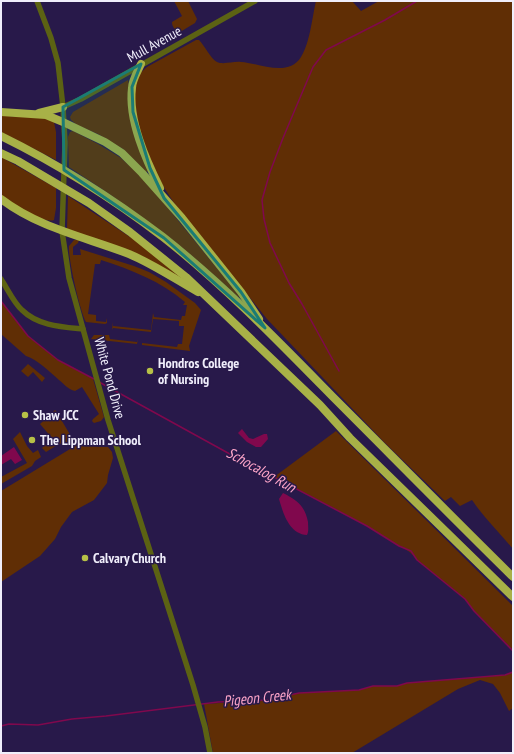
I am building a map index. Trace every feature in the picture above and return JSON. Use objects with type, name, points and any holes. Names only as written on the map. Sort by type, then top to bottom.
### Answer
[{"type":"highway","points":[[141,64],[132,86],[133,112],[150,168],[164,198]]},
{"type":"highway","points":[[31,114],[64,107]]},
{"type":"highway","points":[[1,112],[46,116],[64,122],[105,142],[122,153],[164,198],[241,292],[265,328]]},
{"type":"highway","points":[[1,136],[75,176],[164,238],[211,278],[265,328],[513,577]]},
{"type":"highway","points":[[1,152],[71,192],[113,220],[173,265],[210,299],[513,598]]},
{"type":"highway","points":[[1,199],[34,220],[130,254],[147,262],[210,299]]},
{"type":"street","name":"White Pond Drive","points":[[38,1],[46,21],[56,56],[64,107],[65,143],[62,231],[70,278],[108,420],[200,710],[210,753]]},
{"type":"street","name":"Mull Avenue","points":[[64,107],[81,99],[255,1]]},
{"type":"street","points":[[1,279],[22,310],[40,322],[53,326],[84,329]]},
{"type":"highlighted area","points":[[141,64],[132,87],[133,112],[150,168],[164,198],[241,292],[265,328],[164,238],[64,170],[63,107]]},
{"type":"shaded area","points":[[174,1],[188,1],[197,19],[195,23],[180,32],[174,28],[172,24],[172,22],[182,16]]},
{"type":"shaded area","points":[[316,1],[352,1],[361,11],[379,1],[513,1],[513,549],[472,500],[460,506],[451,497],[445,501],[384,442],[267,319],[174,203],[154,172],[138,124],[133,85],[137,76],[147,67],[196,40],[199,40],[212,58],[219,63],[238,62],[273,68],[289,67],[301,57],[307,45]]},
{"type":"shaded area","points":[[128,80],[148,171],[146,172],[123,149],[98,134],[77,125],[71,120],[70,117],[73,112]]},
{"type":"shaded area","points":[[1,115],[17,117],[39,116],[54,122],[56,132],[56,160],[1,132]]},
{"type":"shaded area","points":[[73,131],[121,158],[145,180],[238,294],[239,298],[219,279],[157,228],[69,167],[68,137],[70,132]]},
{"type":"shaded area","points":[[1,157],[56,188],[56,208],[54,220],[42,219],[35,216],[1,195]]},
{"type":"shaded area","points":[[68,196],[136,241],[183,279],[67,229]]},
{"type":"shaded area","points":[[74,240],[79,240],[73,247],[73,255],[81,255],[80,249],[134,266],[149,272],[166,282],[195,303],[201,310],[189,346],[190,351],[142,345],[142,343],[177,347],[178,344],[182,344],[184,326],[179,326],[179,321],[153,319],[151,332],[113,328],[112,330],[113,322],[113,326],[151,330],[153,313],[154,317],[181,320],[182,316],[185,316],[187,305],[183,305],[185,302],[156,282],[135,272],[101,260],[100,264],[95,264],[88,314],[96,315],[96,321],[106,322],[107,318],[107,323],[86,322],[78,297],[70,262],[69,246]]},
{"type":"shaded area","points":[[1,301],[28,336],[58,360],[93,379],[104,417],[101,421],[94,423],[92,421],[99,414],[82,387],[75,391],[68,388],[48,370],[26,356],[1,334]]},
{"type":"shaded area","points":[[94,335],[109,335],[110,339],[137,342],[138,339],[137,344],[91,339]]},
{"type":"shaded area","points":[[28,364],[45,378],[42,382],[33,372],[28,377],[21,371]]},
{"type":"shaded area","points":[[55,410],[60,415],[59,416],[72,438],[46,452],[42,448],[52,438],[40,424]]},
{"type":"shaded area","points":[[242,429],[249,438],[253,439],[267,434],[268,439],[261,447],[256,447],[247,442],[238,433]]},
{"type":"shaded area","points":[[336,431],[513,606],[513,650],[474,611],[465,599],[417,560],[409,551],[349,516],[274,477]]},
{"type":"shaded area","points":[[20,432],[27,446],[33,453],[38,450],[41,457],[35,461],[32,466],[1,484],[1,477],[27,463],[13,439]]},
{"type":"shaded area","points":[[75,446],[108,447],[112,452],[113,458],[107,483],[94,500],[72,512],[61,527],[55,539],[40,556],[1,582],[1,491]]},
{"type":"shaded area","points":[[14,447],[22,460],[15,464],[11,459],[1,465],[1,456]]},
{"type":"shaded area","points":[[283,493],[300,504],[305,512],[308,522],[307,535],[296,531],[288,522],[279,499]]},
{"type":"shaded area","points":[[513,672],[513,708],[509,711],[500,693],[493,684],[480,680],[458,689],[352,753],[213,753],[204,704],[267,700],[299,693],[359,690],[373,686],[397,686],[407,683],[505,675]]},
{"type":"waterway","points":[[339,371],[289,283],[270,243],[264,219],[262,200],[270,172],[283,138],[313,67],[326,50],[385,20],[417,1]]},
{"type":"waterway","name":"Schocalog Run","points":[[1,301],[28,336],[58,360],[94,379]]},
{"type":"waterway","name":"Schocalog Run","points":[[99,382],[228,453],[367,526],[399,546],[411,551],[417,560],[465,599],[474,611],[513,651]]},
{"type":"waterway","name":"Pigeon Creek","points":[[1,726],[9,724],[38,725],[72,719],[218,702],[267,700],[299,693],[359,690],[373,686],[397,686],[407,683],[505,675],[513,672]]},
{"type":"place","name":"Hondros College of Nursing","points":[[150,371]]},
{"type":"place","name":"Shaw JCC","points":[[25,415]]},
{"type":"place","name":"The Lippman School","points":[[32,440]]},
{"type":"place","name":"Calvary Church","points":[[85,558]]}]
